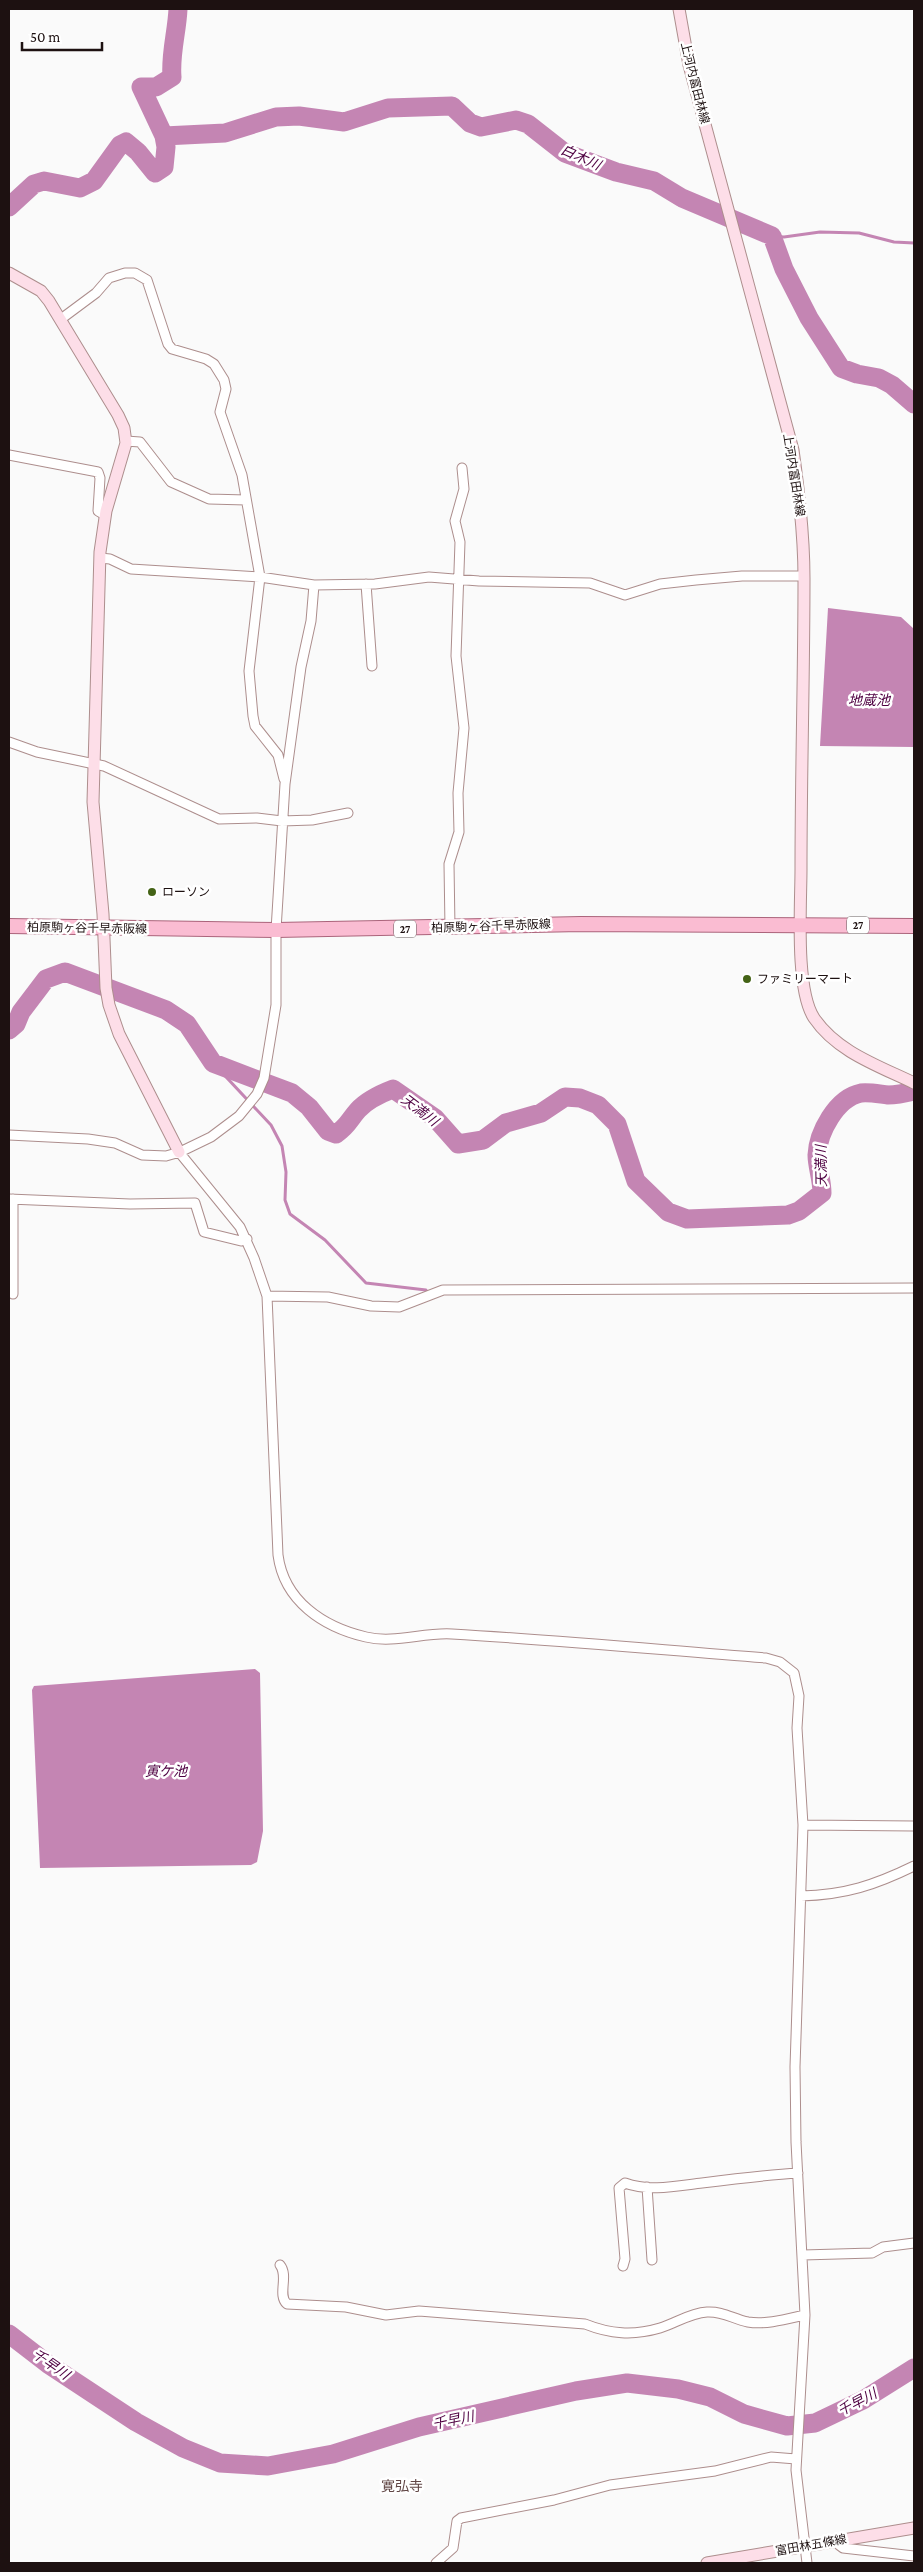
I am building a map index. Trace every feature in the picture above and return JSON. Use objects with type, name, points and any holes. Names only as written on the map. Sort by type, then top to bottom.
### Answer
[{"type":"main road","name":"柏原駒ヶ谷千早赤阪線","points":[[9,926],[104,929],[276,930],[581,924],[914,926]]},
{"type":"street","name":"上河内富田林線","points":[[679,9],[689,65],[793,450],[801,507],[804,576],[801,925],[806,994],[813,1016],[830,1038],[844,1049],[911,1081]]},
{"type":"street","points":[[61,319],[96,293],[109,278],[125,272],[135,273],[147,280],[168,344],[172,349],[206,359],[214,364],[224,380],[226,389],[220,412],[242,475],[260,577],[249,672],[253,716],[255,726],[278,755],[285,784]]},
{"type":"street","points":[[9,273],[40,291],[61,319],[118,415],[126,441],[105,515],[100,558],[94,819],[104,929],[106,988],[114,1021],[179,1152],[247,1239],[267,1296],[278,1555],[282,1574],[291,1592],[300,1603],[319,1618],[344,1630],[377,1639],[450,1633],[766,1658],[780,1662],[794,1673],[798,1684],[797,1728],[802,1826],[796,2067],[798,2173],[805,2315],[797,2487],[807,2563]]},
{"type":"street","points":[[126,441],[140,442],[171,482],[209,499],[246,500]]},
{"type":"street","points":[[9,455],[98,472],[100,478],[98,511],[105,515]]},
{"type":"street","points":[[450,928],[449,864],[459,832],[458,793],[464,728],[456,656],[460,542],[454,521],[464,489],[462,468]]},
{"type":"street","points":[[100,558],[110,559],[131,569],[260,577],[314,585],[366,584],[430,577],[459,580],[590,583],[625,596],[660,584],[742,576],[804,576]]},
{"type":"street","points":[[366,584],[372,666]]},
{"type":"street","points":[[9,1135],[115,1143],[142,1155],[154,1157],[179,1152],[211,1137],[251,1105],[258,1094],[264,1078],[276,1005],[276,930],[285,784],[301,667],[311,621],[314,585]]},
{"type":"street","points":[[9,742],[37,752],[94,762],[219,819],[257,818],[282,822],[312,820],[348,813]]},
{"type":"street","points":[[13,1294],[11,1199],[130,1204],[196,1203],[204,1232],[241,1241],[247,1239]]},
{"type":"street","points":[[267,1296],[328,1297],[371,1306],[399,1307],[443,1290],[914,1288]]},
{"type":"street","points":[[802,1826],[914,1826]]},
{"type":"street","points":[[801,1896],[833,1895],[884,1880],[914,1866]]},
{"type":"street","points":[[623,2266],[625,2259],[619,2188],[625,2183],[648,2187],[684,2187],[756,2176],[798,2173]]},
{"type":"street","points":[[648,2187],[652,2260]]},
{"type":"street","points":[[803,2255],[872,2253],[883,2247],[914,2243]]},
{"type":"street","points":[[280,2265],[284,2272],[284,2298],[287,2304],[346,2308],[386,2315],[419,2311],[585,2324],[601,2331],[626,2334],[660,2328],[705,2312],[727,2313],[747,2322],[757,2323],[805,2315]]},
{"type":"street","points":[[436,2563],[452,2548],[457,2521],[461,2518],[554,2500],[610,2485],[715,2471],[771,2457],[797,2455]]},
{"type":"street","name":"富田林五條線","points":[[707,2563],[914,2528]]},
{"type":"street","points":[[838,2540],[843,2548],[914,2556]]},
{"type":"water","name":"地蔵池","points":[[828,608],[901,617],[914,629],[914,747],[820,746]]},
{"type":"water","name":"寅ケ池","points":[[255,1669],[260,1673],[263,1831],[257,1862],[251,1865],[40,1868],[32,1690],[34,1686]]},
{"type":"waterway","points":[[9,207],[34,184],[44,181],[80,188],[94,181],[120,145],[126,142],[138,152],[155,173],[164,167],[166,147],[164,136],[141,87],[156,87],[172,77],[178,9]]},
{"type":"waterway","name":"白木川","points":[[164,136],[225,133],[276,117],[299,116],[344,122],[388,108],[452,106],[470,123],[481,127],[516,120],[528,124],[565,153],[616,172],[654,181],[682,198],[772,236],[784,269],[809,318],[841,368],[857,374],[879,378],[892,385],[914,404]]},
{"type":"waterway","points":[[772,236],[784,237],[820,232],[859,233],[894,242],[914,243]]},
{"type":"waterway","name":"天満川","points":[[9,1030],[16,1024],[21,1012],[46,979],[65,972],[166,1010],[187,1024],[213,1063],[292,1093],[309,1107],[328,1131],[336,1134],[365,1103],[393,1089],[435,1118],[458,1144],[483,1140],[506,1123],[541,1113],[565,1097],[580,1098],[598,1105],[617,1124],[636,1181],[668,1212],[687,1219],[788,1215],[799,1211],[822,1193],[817,1159],[818,1146],[825,1127],[836,1109],[852,1096],[861,1093],[891,1095],[914,1091]]},
{"type":"waterway","points":[[213,1063],[271,1125],[282,1146],[286,1172],[285,1200],[290,1214],[325,1240],[366,1283],[426,1290]]},
{"type":"waterway","name":"千早川","points":[[9,2334],[48,2364],[136,2422],[183,2448],[220,2463],[268,2466],[333,2454],[419,2427],[576,2391],[627,2383],[678,2389],[710,2397],[744,2414],[787,2426],[815,2423],[863,2400],[914,2368]]},
{"type":"place","name":"ローソン","points":[[152,892]]},
{"type":"place","name":"ファミリーマート","points":[[747,979]]},
{"type":"district","name":"寛弘寺","points":[[402,2486]]}]
